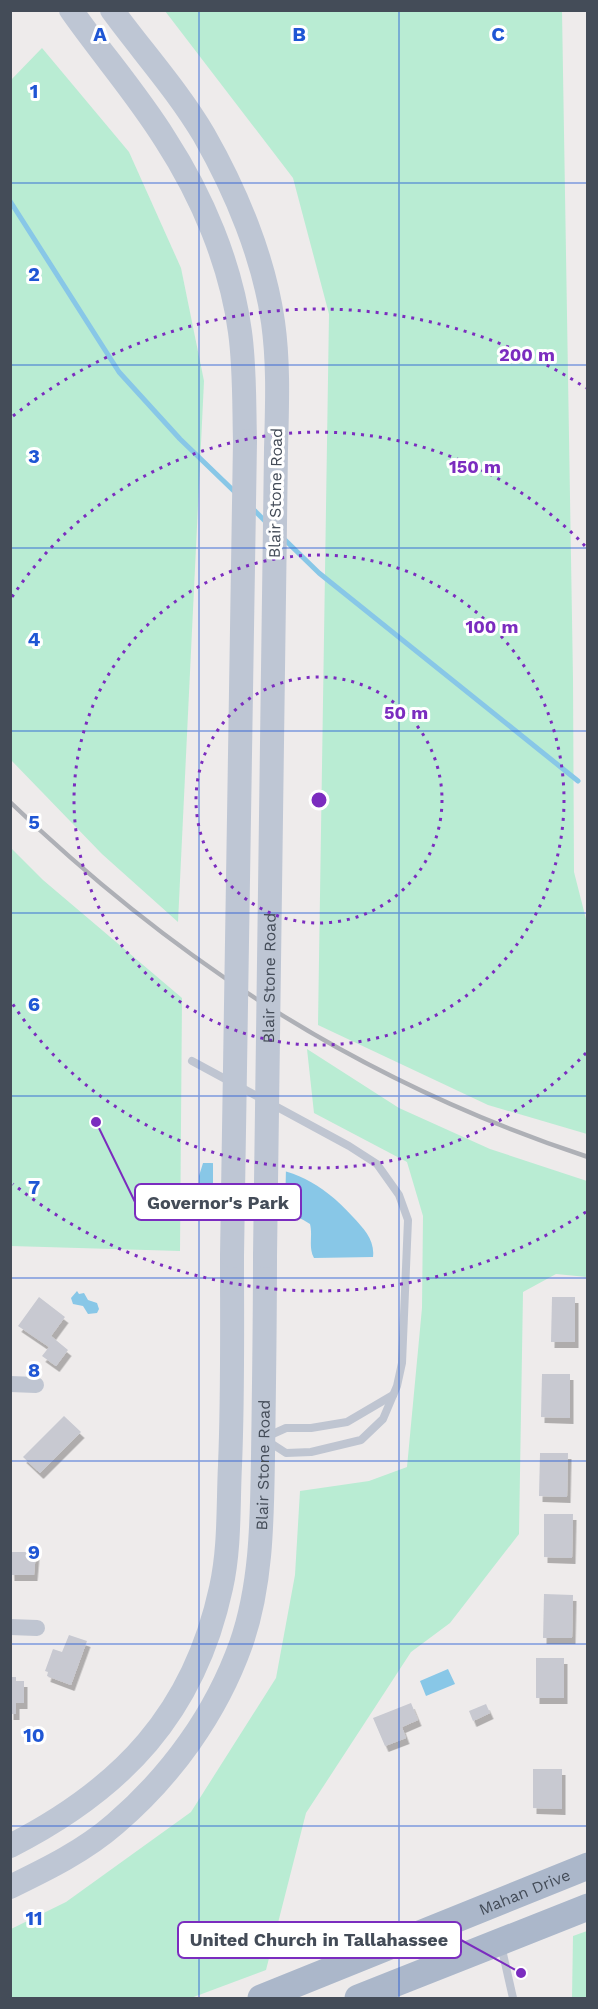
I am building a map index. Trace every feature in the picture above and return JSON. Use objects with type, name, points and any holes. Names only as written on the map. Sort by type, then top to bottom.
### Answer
[{"type":"main road","name":"Blair Stone Road","points":[[10,1846],[90,1799],[125,1768],[167,1718],[192,1674],[206,1641],[221,1587],[227,1536],[231,1437],[245,441],[240,331],[228,275],[209,223],[165,138],[70,10]]},
{"type":"main road","name":"Blair Stone Road","points":[[10,1887],[64,1860],[114,1825],[153,1789],[203,1724],[241,1643],[254,1588],[261,1531],[277,378],[273,321],[259,264],[242,212],[203,134],[112,10]]},
{"type":"main road","points":[[231,1437],[263,1438]]},
{"type":"main road","points":[[90,1799],[114,1825]]},
{"type":"main road","name":"Mahan Drive","points":[[261,1998],[588,1866]]},
{"type":"main road","points":[[487,1905],[501,1942]]},
{"type":"main road","points":[[357,1998],[588,1907]]},
{"type":"street","points":[[10,1384],[36,1385]]},
{"type":"street","points":[[10,1627],[37,1628]]},
{"type":"lane","points":[[192,1061],[349,1146],[377,1164],[399,1195],[408,1220],[402,1363],[383,1419],[361,1440],[311,1452],[286,1453],[263,1438]]},
{"type":"lane","points":[[263,1438],[286,1428],[310,1428],[347,1422],[393,1394]]},
{"type":"lane","points":[[501,1942],[513,1998]]},
{"type":"green space","points":[[165,11],[562,11],[574,872],[588,927],[587,1134],[488,1105],[318,1025],[329,314],[293,178]]},
{"type":"green space","points":[[42,48],[129,152],[181,268],[204,381],[178,922],[102,854],[11,760],[10,81]]},
{"type":"green space","points":[[10,847],[43,880],[182,998],[180,1251],[11,1246]]},
{"type":"green space","points":[[307,1049],[399,1108],[490,1149],[587,1181],[587,1277],[556,1274],[523,1292],[519,1534],[450,1623],[411,1652],[306,1813],[266,1970],[191,1998],[11,1998],[11,1929],[66,1902],[191,1812],[276,1678],[295,1575],[300,1491],[369,1481],[407,1467],[422,1308],[423,1216],[407,1162],[314,1113]]},
{"type":"green space","points":[[587,1931],[587,1998],[572,1998],[573,1936]]},
{"type":"water","points":[[203,1163],[267,1167],[285,1171],[319,1187],[336,1200],[365,1230],[372,1245],[373,1257],[314,1258],[311,1250],[310,1224],[284,1212],[257,1207],[200,1206],[199,1176]]},
{"type":"water","points":[[77,1291],[79,1294],[84,1293],[88,1300],[97,1303],[99,1309],[97,1313],[88,1314],[83,1306],[73,1304],[71,1298]]},
{"type":"water","points":[[448,1669],[455,1684],[426,1696],[420,1681]]},
{"type":"pier","points":[[213,1160],[250,1161],[286,1167],[285,1214],[249,1209],[213,1209]]},
{"type":"building","points":[[39,1297],[65,1317],[51,1336],[68,1350],[56,1366],[42,1356],[49,1347],[18,1326]]},
{"type":"building","points":[[552,1297],[575,1297],[575,1342],[551,1342]]},
{"type":"building","points":[[542,1374],[570,1374],[570,1418],[541,1417]]},
{"type":"building","points":[[64,1416],[81,1432],[40,1473],[23,1457]]},
{"type":"building","points":[[540,1453],[568,1453],[567,1497],[539,1496]]},
{"type":"building","points":[[544,1514],[573,1514],[572,1558],[544,1557]]},
{"type":"building","points":[[10,1552],[36,1552],[34,1575],[11,1575]]},
{"type":"building","points":[[544,1594],[573,1595],[572,1638],[543,1638]]},
{"type":"building","points":[[69,1635],[87,1641],[71,1685],[47,1676],[48,1672],[45,1671],[53,1649],[62,1652]]},
{"type":"building","points":[[536,1658],[564,1658],[564,1698],[536,1698]]},
{"type":"building","points":[[10,1677],[16,1677],[16,1681],[24,1681],[24,1703],[16,1703],[16,1714],[10,1714]]},
{"type":"building","points":[[411,1703],[418,1720],[402,1727],[406,1738],[385,1746],[373,1718]]},
{"type":"building","points":[[486,1704],[490,1713],[473,1721],[469,1711]]},
{"type":"building","points":[[533,1769],[562,1769],[562,1809],[533,1808]]},
{"type":"waterway","points":[[10,201],[119,372],[180,439],[237,494]]},
{"type":"waterway","points":[[253,509],[267,523]]},
{"type":"waterway","points":[[283,538],[319,573],[578,781]]},
{"type":"railway","points":[[10,802],[74,861],[140,916],[208,966],[278,1013],[351,1055],[427,1093],[506,1127],[588,1157]]},
{"type":"place","name":"Governor's Park","points":[[96,1122]]},
{"type":"place","name":"United Church in Tallahassee","points":[[521,1973]]}]
